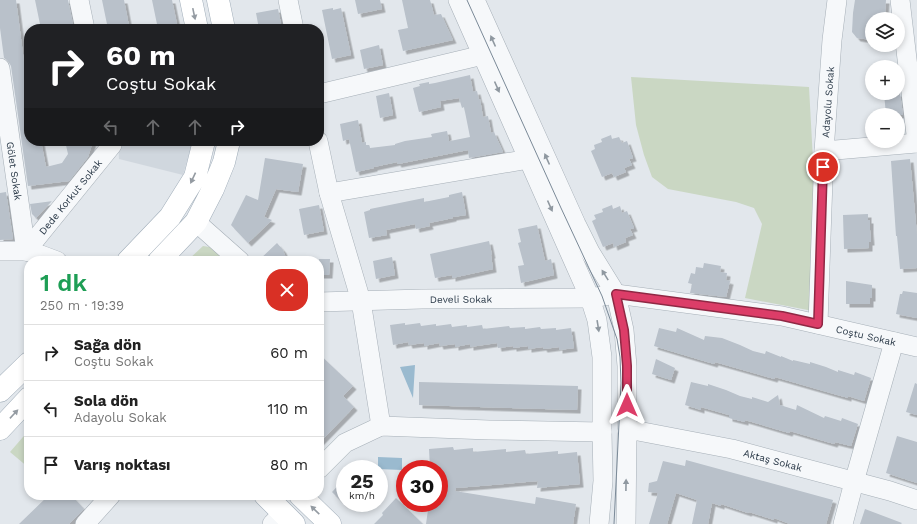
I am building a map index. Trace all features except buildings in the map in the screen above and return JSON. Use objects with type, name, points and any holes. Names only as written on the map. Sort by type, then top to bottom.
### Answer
[{"type":"main road","points":[[191,0],[196,24]]},
{"type":"main road","points":[[218,0],[223,24]]},
{"type":"main road","points":[[133,256],[170,217],[195,177],[203,146]]},
{"type":"main road","points":[[164,256],[196,222],[213,189],[224,162],[228,146]]},
{"type":"main road","points":[[0,391],[24,368]]},
{"type":"main road","points":[[0,429],[24,403]]},
{"type":"main road","points":[[269,500],[283,520]]},
{"type":"main road","points":[[305,500],[330,524]]},
{"type":"street","points":[[79,0],[84,24]]},
{"type":"street","points":[[288,0],[293,24]]},
{"type":"street","points":[[458,0],[574,260],[603,296],[624,330],[627,366],[626,524]]},
{"type":"street","points":[[475,0],[590,252],[603,296],[597,320],[602,357],[603,481],[600,524]]},
{"type":"street","name":"Adayolu Sokak","points":[[818,324],[824,151],[832,40],[837,0]]},
{"type":"street","points":[[824,151],[917,143],[900,0]]},
{"type":"street","points":[[324,93],[483,55]]},
{"type":"street","name":"Gölet Sokak","points":[[0,68],[31,256]]},
{"type":"street","name":"Dede Korkut Sokak","points":[[31,256],[111,146]]},
{"type":"street","points":[[319,146],[330,193],[361,301],[380,426]]},
{"type":"street","points":[[330,193],[529,159]]},
{"type":"street","points":[[196,222],[234,256]]},
{"type":"street","points":[[0,251],[31,256],[44,256]]},
{"type":"street","name":"Develi Sokak","points":[[324,302],[603,296]]},
{"type":"street","name":"Coştu Sokak","points":[[603,296],[782,316],[917,347]]},
{"type":"street","points":[[843,524],[894,342]]},
{"type":"street","points":[[324,464],[345,443],[380,426],[602,432]]},
{"type":"street","name":"Aktaş Sokak","points":[[627,431],[638,431],[732,450],[890,491],[917,500]]},
{"type":"street","points":[[85,524],[107,500]]},
{"type":"shaded area","points":[[118,146],[192,146],[183,175],[119,159]]},
{"type":"green space","points":[[631,77],[809,87],[815,197],[813,311],[745,298],[762,224],[754,208],[736,202],[668,189],[652,177],[636,125]]},
{"type":"green space","points":[[203,246],[216,248],[224,256],[192,256]]},
{"type":"green space","points":[[24,436],[24,464],[10,452]]},
{"type":"water","points":[[415,365],[413,398],[400,367]]},
{"type":"water","points":[[378,457],[402,458],[402,460],[396,460],[396,470],[388,469],[388,460],[378,460]]},
{"type":"tram line","points":[[467,0],[602,296],[617,339],[620,357],[621,383],[614,524]]},
{"type":"route","points":[[627,405],[627,366],[624,330],[616,294],[782,316],[818,324],[823,167]]}]
